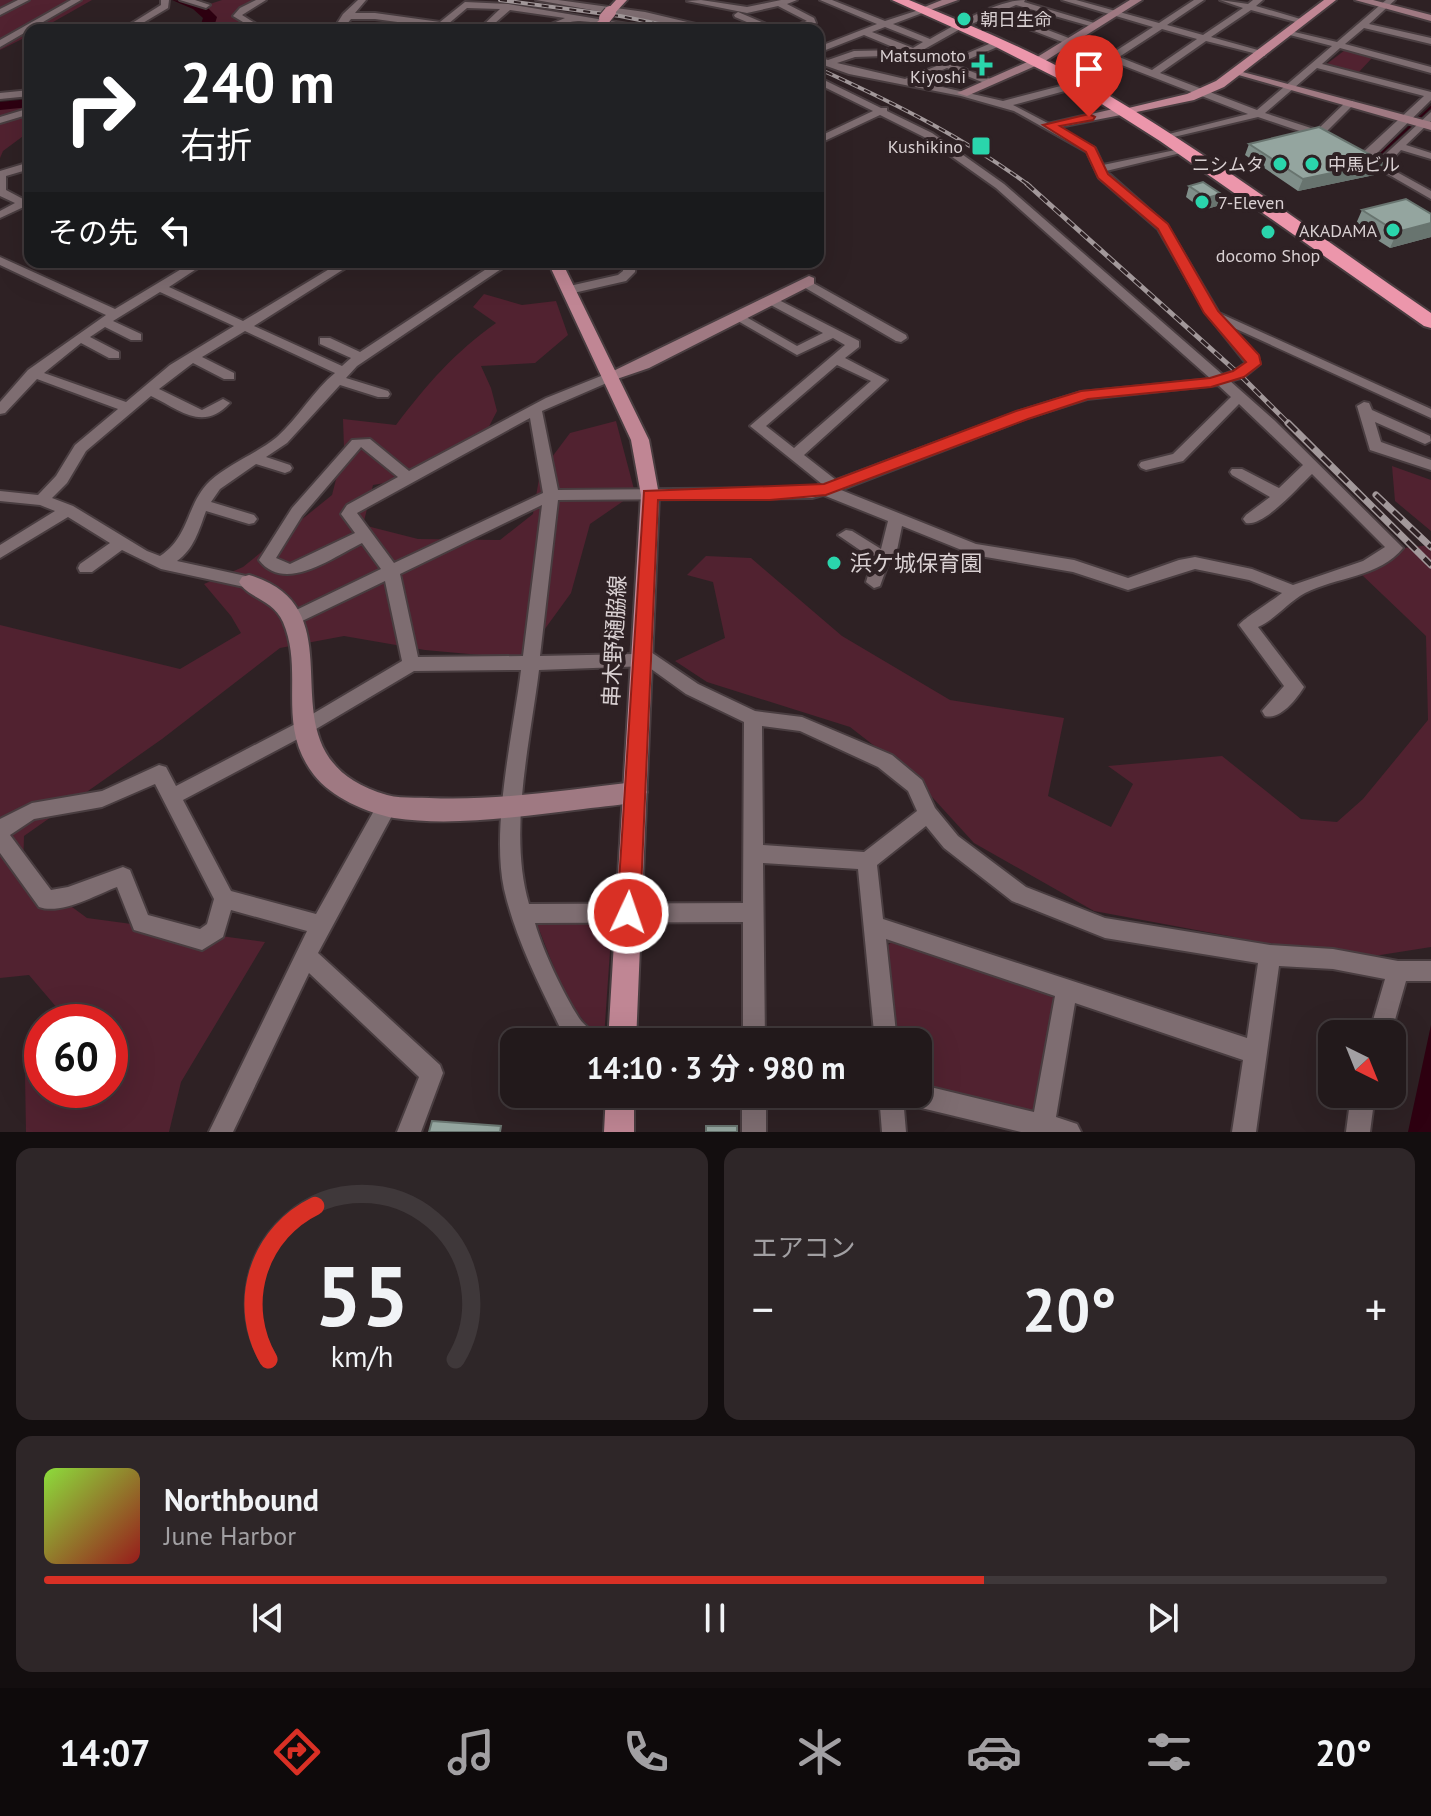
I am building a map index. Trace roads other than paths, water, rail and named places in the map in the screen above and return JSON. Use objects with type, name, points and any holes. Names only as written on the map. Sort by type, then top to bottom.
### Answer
[{"type":"highway","points":[[898,0],[996,39],[1080,84],[1427,314]]},
{"type":"main road","points":[[600,24],[622,0]]},
{"type":"main road","points":[[1122,111],[1204,92],[1239,72],[1331,0]]},
{"type":"main road","name":"串木野樋脇線","points":[[558,268],[640,440],[650,495],[623,1028]]},
{"type":"main road","points":[[619,1132],[620,1108]]},
{"type":"street","points":[[0,12],[25,0]]},
{"type":"street","points":[[35,24],[77,0]]},
{"type":"street","points":[[135,24],[165,6],[165,0]]},
{"type":"street","points":[[184,0],[206,5]]},
{"type":"street","points":[[252,24],[237,16],[262,0]]},
{"type":"street","points":[[348,0],[361,0]]},
{"type":"street","points":[[341,24],[361,0]]},
{"type":"street","points":[[540,0],[639,24]]},
{"type":"street","points":[[824,0],[930,42]]},
{"type":"street","points":[[824,48],[953,0]]},
{"type":"street","points":[[1070,0],[1262,54]]},
{"type":"street","points":[[963,93],[1038,61],[1137,0]]},
{"type":"street","points":[[1113,57],[1200,0]]},
{"type":"street","points":[[1224,0],[1303,21]]},
{"type":"street","points":[[1154,73],[1259,0]]},
{"type":"street","points":[[1360,0],[1388,3],[1431,18]]},
{"type":"street","points":[[674,21],[691,1],[743,12],[763,24]]},
{"type":"street","points":[[726,24],[743,12],[788,1],[811,20],[812,23],[809,24]]},
{"type":"street","points":[[829,63],[854,54],[913,52],[959,26],[1020,1],[1097,25]]},
{"type":"street","points":[[1165,138],[1258,114],[1388,3]]},
{"type":"street","points":[[443,24],[465,5],[688,24]]},
{"type":"street","points":[[489,24],[508,7]]},
{"type":"street","points":[[996,13],[1258,114],[1320,133],[1343,145]]},
{"type":"street","points":[[346,16],[425,24]]},
{"type":"street","points":[[557,24],[578,16]]},
{"type":"street","points":[[403,24],[407,20]]},
{"type":"street","points":[[1015,30],[1028,25]]},
{"type":"street","points":[[1363,25],[1393,46],[1421,50]]},
{"type":"street","points":[[0,44],[24,30]]},
{"type":"street","points":[[864,32],[990,82]]},
{"type":"street","points":[[1289,32],[1338,45],[1421,50]]},
{"type":"street","points":[[908,81],[996,39]]},
{"type":"street","points":[[1359,76],[1393,46]]},
{"type":"street","points":[[1421,50],[1431,70]]},
{"type":"street","points":[[294,618],[551,495],[770,494],[831,488],[1022,415],[1086,395],[1222,380],[1245,371],[1253,364],[1253,359],[1212,313],[1163,227],[1109,182],[1091,150],[1031,114],[963,93],[849,71],[824,62]]},
{"type":"street","points":[[1315,65],[1431,95],[1365,158]]},
{"type":"street","points":[[1239,72],[1407,120],[1428,122]]},
{"type":"street","points":[[771,300],[854,344],[757,426],[831,488],[896,519],[974,549],[1074,566],[1128,584],[1195,563],[1252,575],[1293,591],[1369,565],[1395,548],[1222,380],[1000,186],[928,135],[824,83]]},
{"type":"street","points":[[1001,105],[1080,84]]},
{"type":"street","points":[[0,96],[24,94]]},
{"type":"street","points":[[1320,133],[1350,103]]},
{"type":"street","points":[[824,138],[883,110]]},
{"type":"street","points":[[1049,125],[1122,111]]},
{"type":"street","points":[[0,120],[24,113]]},
{"type":"street","points":[[1379,166],[1428,122]]},
{"type":"street","points":[[1399,146],[1431,156]]},
{"type":"street","points":[[1099,169],[1181,150]]},
{"type":"street","points":[[1354,152],[1431,196]]},
{"type":"street","points":[[24,167],[0,176],[1,191],[6,196],[24,200]]},
{"type":"street","points":[[0,215],[24,203]]},
{"type":"street","points":[[0,261],[109,317],[136,337]]},
{"type":"street","points":[[0,410],[33,373],[80,337],[191,268]]},
{"type":"street","points":[[42,500],[62,479],[80,448],[148,389],[192,357],[339,268]]},
{"type":"street","points":[[161,563],[178,552],[189,537],[201,504],[215,485],[282,440],[360,357],[496,268]]},
{"type":"street","points":[[569,290],[622,278],[629,268]]},
{"type":"street","points":[[411,664],[391,571],[349,514],[352,509],[535,409],[643,364],[807,282],[901,338]]},
{"type":"street","points":[[160,287],[245,324],[340,376],[383,394]]},
{"type":"street","points":[[1212,313],[1431,414]]},
{"type":"street","points":[[737,317],[797,351],[831,334]]},
{"type":"street","points":[[80,337],[114,355]]},
{"type":"street","points":[[325,341],[360,357]]},
{"type":"street","points":[[192,357],[229,376]]},
{"type":"street","points":[[795,455],[880,380],[836,359]]},
{"type":"street","points":[[33,373],[125,407]]},
{"type":"street","points":[[148,389],[200,414],[208,414],[223,403]]},
{"type":"street","points":[[1378,391],[1363,404],[1375,446],[1431,465]]},
{"type":"street","points":[[1146,465],[1178,458],[1238,397]]},
{"type":"street","points":[[535,409],[551,495],[513,805],[510,857],[530,942],[572,1028]]},
{"type":"street","points":[[1365,412],[1425,439]]},
{"type":"street","points":[[365,535],[293,569],[284,570],[267,560],[297,512],[357,443],[365,442],[408,478]]},
{"type":"street","points":[[252,458],[285,468]]},
{"type":"street","points":[[1251,519],[1281,496],[1311,466]]},
{"type":"street","points":[[1237,472],[1281,496]]},
{"type":"street","points":[[0,496],[42,500],[68,510],[121,543],[161,563],[268,589],[283,602],[294,618],[300,637],[305,727],[320,767],[347,788],[387,806],[444,810],[635,792]]},
{"type":"street","points":[[201,504],[249,519]]},
{"type":"street","points":[[0,552],[68,510]]},
{"type":"street","points":[[846,535],[882,557],[888,555],[896,519]]},
{"type":"street","points":[[86,568],[121,543]]},
{"type":"street","points":[[874,582],[882,557]]},
{"type":"street","points":[[1271,711],[1295,687],[1247,625],[1264,617],[1297,590]]},
{"type":"street","points":[[172,797],[305,727],[411,664],[531,663],[641,657],[692,689],[753,718],[802,724],[885,761],[915,786],[928,814],[951,842],[1019,894],[1105,928],[1270,955],[1333,959],[1398,971],[1431,971]]},
{"type":"street","points":[[753,718],[754,1028]]},
{"type":"street","points":[[0,831],[10,820],[52,805],[96,801],[159,773],[224,899],[216,930],[202,940],[141,923],[123,876],[68,896],[46,900],[0,837]]},
{"type":"street","points":[[221,1132],[321,925],[387,806]]},
{"type":"street","points":[[753,853],[867,861],[928,814]]},
{"type":"street","points":[[867,861],[885,1028]]},
{"type":"street","points":[[224,899],[321,925]]},
{"type":"street","points":[[521,914],[754,912]]},
{"type":"street","points":[[876,926],[1254,1052]]},
{"type":"street","points":[[1244,1132],[1270,955]]},
{"type":"street","points":[[306,956],[432,1073],[409,1132]]},
{"type":"street","points":[[1384,1020],[1398,971]]},
{"type":"street","points":[[1043,1126],[1067,988]]},
{"type":"street","points":[[932,1099],[1069,1132]]},
{"type":"street","points":[[754,1108],[754,1132]]},
{"type":"street","points":[[892,1108],[894,1132]]},
{"type":"street","points":[[1358,1132],[1361,1108]]},
{"type":"waterway","points":[[178,0],[198,6],[210,17],[208,24]]},
{"type":"waterway","points":[[0,106],[24,104]]},
{"type":"waterway","points":[[1379,155],[1431,107]]},
{"type":"railway","points":[[500,0],[659,24]]},
{"type":"railway","points":[[826,72],[931,124],[1030,186]]},
{"type":"railway","points":[[1027,184],[1239,374],[1288,423]]},
{"type":"railway","points":[[1288,423],[1431,565]]},
{"type":"railway","points":[[1376,495],[1431,547]]},
{"type":"place","name":"朝日生命","points":[[964,19]]},
{"type":"place","name":"Matsumoto Kiyoshi","points":[[982,65]]},
{"type":"place","name":"Kushikino","points":[[981,146]]},
{"type":"place","name":"ニシムタ","points":[[1280,164]]},
{"type":"place","name":"中馬ビル","points":[[1312,164]]},
{"type":"place","name":"7-Eleven","points":[[1202,202]]},
{"type":"place","name":"AKADAMA","points":[[1393,230]]},
{"type":"place","name":"docomo Shop","points":[[1268,232]]},
{"type":"place","name":"浜ケ城保育園","points":[[834,563]]}]
